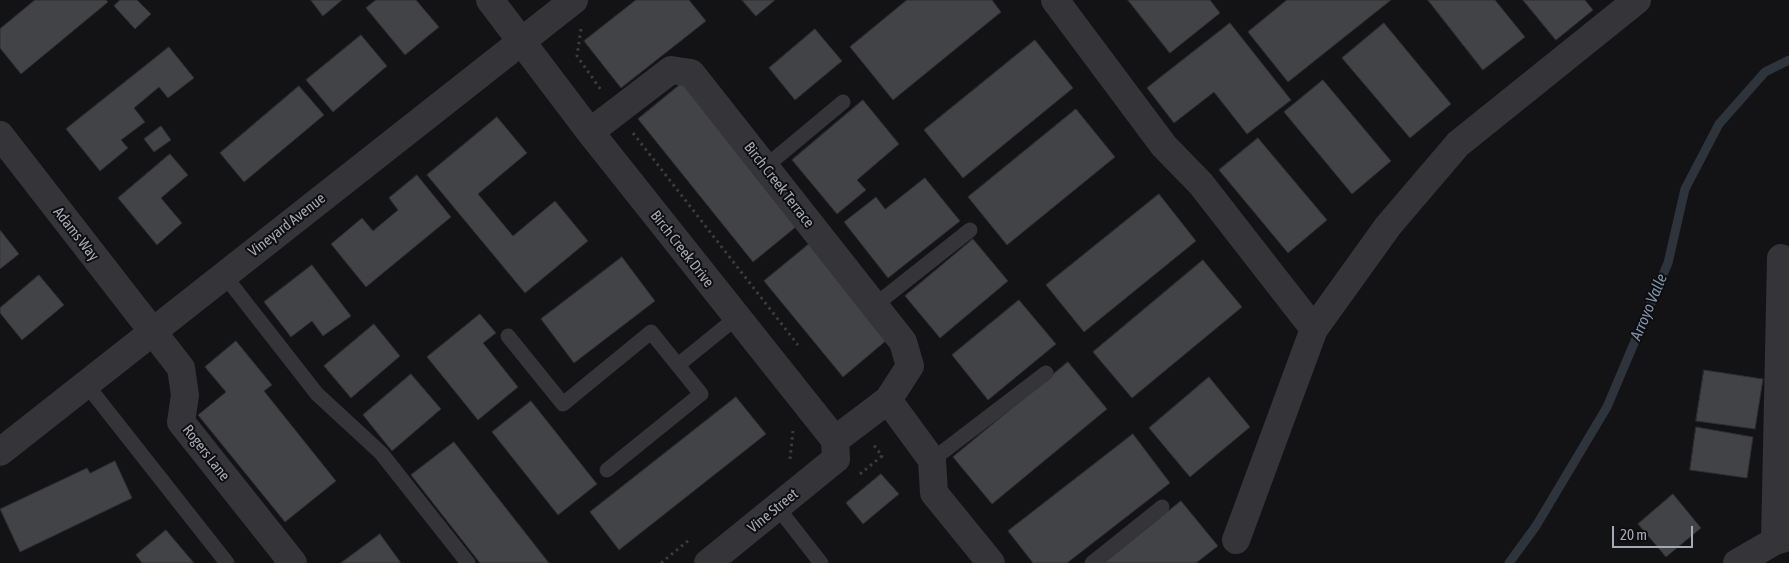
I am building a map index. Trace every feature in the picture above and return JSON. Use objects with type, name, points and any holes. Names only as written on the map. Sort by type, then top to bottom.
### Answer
[{"type":"street","name":"Birch Creek Drive","points":[[490,0],[836,450]]},
{"type":"street","points":[[1056,0],[1164,146],[1201,184],[1314,329]]},
{"type":"street","points":[[1236,540],[1314,329],[1388,226],[1458,144],[1636,0]]},
{"type":"street","name":"Vineyard Avenue","points":[[0,452],[522,40],[578,11]]},
{"type":"street","name":"Birch Creek Terrace","points":[[590,132],[671,70],[691,74],[903,342],[910,366],[888,400],[858,423],[836,450]]},
{"type":"street","name":"Adams Way","points":[[0,135],[151,332]]},
{"type":"street","points":[[1738,563],[1782,539],[1781,258]]},
{"type":"street","name":"Rogers Lane","points":[[151,332],[181,368],[186,395],[180,422],[293,563]]},
{"type":"street","points":[[888,400],[932,460],[934,493],[991,563]]},
{"type":"street","name":"Vine Street","points":[[708,563],[778,508],[836,450]]},
{"type":"lane","points":[[765,168],[844,102]]},
{"type":"lane","points":[[874,306],[970,230]]},
{"type":"lane","points":[[224,275],[318,394],[381,452],[468,563]]},
{"type":"lane","points":[[678,365],[736,318]]},
{"type":"lane","points":[[508,336],[563,404],[651,332],[701,394],[607,470]]},
{"type":"lane","points":[[932,460],[1046,373]]},
{"type":"lane","points":[[86,384],[227,563]]},
{"type":"lane","points":[[1092,563],[1162,506]]},
{"type":"lane","points":[[778,508],[822,563]]},
{"type":"path","points":[[578,11],[577,56],[617,112],[804,353]]},
{"type":"path","points":[[858,423],[882,456]]},
{"type":"building","points":[[35,0],[106,0],[108,2],[21,74],[0,48],[0,29]]},
{"type":"building","points":[[120,0],[137,0],[151,14],[135,29],[114,6]]},
{"type":"building","points":[[311,0],[342,0],[323,16]]},
{"type":"building","points":[[376,0],[416,0],[439,27],[405,55],[366,8]]},
{"type":"building","points":[[636,0],[689,0],[706,21],[621,88],[584,41]]},
{"type":"building","points":[[742,0],[775,0],[756,16]]},
{"type":"building","points":[[907,0],[992,0],[1001,12],[893,100],[850,47]]},
{"type":"building","points":[[1128,0],[1210,0],[1220,13],[1170,53]]},
{"type":"building","points":[[1287,0],[1391,0],[1288,82],[1248,32]]},
{"type":"building","points":[[1428,0],[1495,0],[1525,37],[1483,70]]},
{"type":"building","points":[[1523,0],[1585,0],[1593,10],[1556,40]]},
{"type":"building","points":[[1230,23],[1291,100],[1247,134],[1214,92],[1174,123],[1147,88]]},
{"type":"building","points":[[1384,23],[1451,104],[1410,138],[1342,58]]},
{"type":"building","points":[[815,29],[842,61],[795,100],[769,68]]},
{"type":"building","points":[[361,35],[387,66],[333,112],[306,80]]},
{"type":"building","points":[[1035,40],[1073,88],[963,178],[924,130]]},
{"type":"building","points":[[169,47],[194,78],[168,98],[159,87],[134,108],[145,122],[121,140],[128,148],[100,171],[66,129]]},
{"type":"building","points":[[1323,80],[1391,161],[1352,194],[1284,112]]},
{"type":"building","points":[[682,83],[797,226],[753,262],[638,119]]},
{"type":"building","points":[[299,86],[324,115],[244,182],[220,153]]},
{"type":"building","points":[[863,100],[899,144],[857,180],[866,190],[837,214],[792,160]]},
{"type":"building","points":[[1076,109],[1115,157],[1007,245],[968,197]]},
{"type":"building","points":[[497,117],[527,153],[478,194],[513,236],[555,201],[588,241],[525,293],[427,175]]},
{"type":"building","points":[[161,126],[171,140],[154,152],[144,139]]},
{"type":"building","points":[[1258,138],[1327,220],[1288,253],[1219,170]]},
{"type":"building","points":[[170,154],[188,175],[161,198],[182,223],[157,245],[118,198]]},
{"type":"building","points":[[417,175],[451,217],[366,287],[331,244],[362,218],[373,231],[398,210],[389,198]]},
{"type":"building","points":[[925,178],[960,221],[888,278],[844,222],[876,197],[885,209]]},
{"type":"building","points":[[1159,194],[1196,241],[1084,332],[1046,285]]},
{"type":"building","points":[[0,230],[19,254],[0,269]]},
{"type":"building","points":[[973,239],[1008,281],[940,338],[905,296]]},
{"type":"building","points":[[809,244],[888,339],[843,377],[764,281]]},
{"type":"building","points":[[622,257],[655,301],[574,363],[541,319]]},
{"type":"building","points":[[1203,260],[1242,307],[1132,398],[1093,352]]},
{"type":"building","points":[[312,265],[351,316],[323,336],[312,321],[291,337],[264,302]]},
{"type":"building","points":[[39,275],[64,305],[22,340],[0,313],[0,308]]},
{"type":"building","points":[[1019,300],[1056,344],[988,400],[952,355]]},
{"type":"building","points":[[480,314],[496,333],[483,343],[518,387],[478,420],[427,357]]},
{"type":"building","points":[[374,324],[400,356],[351,398],[324,366]]},
{"type":"building","points":[[236,341],[272,385],[264,391],[336,481],[285,522],[198,415],[226,392],[205,367]]},
{"type":"building","points":[[1068,362],[1107,409],[992,504],[953,457]]},
{"type":"building","points":[[1704,370],[1763,379],[1755,429],[1696,421]]},
{"type":"building","points":[[411,374],[441,409],[392,451],[363,415]]},
{"type":"building","points":[[1209,377],[1250,427],[1190,477],[1149,428]]},
{"type":"building","points":[[736,397],[766,434],[619,550],[590,512]]},
{"type":"building","points":[[531,401],[597,484],[558,515],[492,432]]},
{"type":"building","points":[[1696,427],[1753,437],[1747,478],[1690,470]]},
{"type":"building","points":[[1133,434],[1170,483],[1067,563],[1033,563],[1008,531]]},
{"type":"building","points":[[454,442],[549,563],[480,563],[411,475]]},
{"type":"building","points":[[115,461],[132,498],[20,552],[0,509],[87,468],[90,473]]},
{"type":"building","points":[[881,474],[899,494],[863,524],[846,503]]},
{"type":"building","points":[[1673,494],[1701,528],[1666,557],[1638,524]]},
{"type":"building","points":[[1181,501],[1218,546],[1196,563],[1104,563]]},
{"type":"building","points":[[166,530],[194,563],[142,563],[136,555]]},
{"type":"building","points":[[380,534],[401,563],[341,563]]},
{"type":"waterway","name":"Arroyo Valle","points":[[1509,563],[1536,526],[1607,407],[1668,263],[1685,189],[1719,124],[1765,72],[1789,60]]}]
